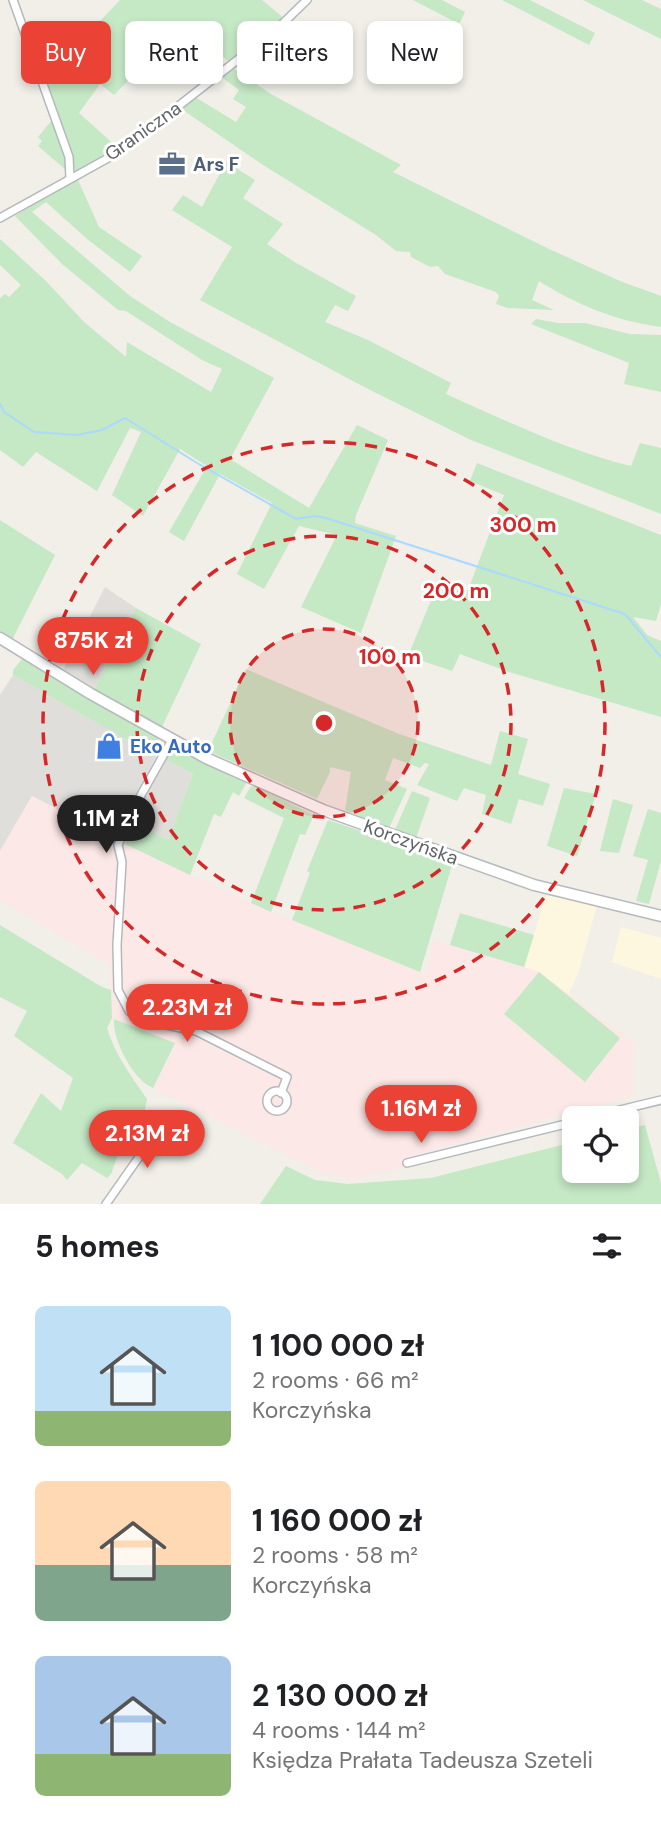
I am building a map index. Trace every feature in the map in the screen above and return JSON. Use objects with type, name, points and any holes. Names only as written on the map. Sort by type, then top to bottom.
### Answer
[{"type":"main road","name":"Korczyńska","points":[[0,638],[172,740],[323,810],[534,885],[661,916]]},
{"type":"street","points":[[13,0],[69,158],[70,178]]},
{"type":"street","name":"Graniczna","points":[[0,218],[110,157],[277,29],[307,0]]},
{"type":"street","points":[[172,740],[132,811],[118,845],[122,862],[117,945],[118,990],[129,1011],[141,1020],[196,1031],[287,1077],[281,1093]]},
{"type":"street","points":[[636,1106],[661,1100]]},
{"type":"street","points":[[106,1204],[165,1120]]},
{"type":"street","points":[[407,1163],[562,1125]]},
{"type":"shaded area","points":[[105,587],[136,608],[94,690],[62,672]]},
{"type":"shaded area","points":[[13,675],[156,757],[112,838],[32,796],[0,851],[0,695]]},
{"type":"shaded area","points":[[166,760],[193,774],[168,840],[132,821]]},
{"type":"shaded area","points":[[32,796],[112,838],[251,903],[426,975],[434,940],[539,972],[634,1043],[633,1096],[596,1106],[562,1106],[562,1115],[420,1153],[415,1158],[416,1165],[357,1178],[327,1175],[153,1088],[175,1043],[112,1018],[110,965],[0,900],[0,851]]},
{"type":"shaded area","points":[[546,895],[597,905],[578,974],[568,995],[539,972],[524,967]]},
{"type":"shaded area","points":[[621,927],[661,938],[661,979],[612,962]]},
{"type":"green space","points":[[120,0],[262,0],[285,19],[237,21],[237,57],[230,63],[223,56],[223,21],[125,21],[125,84],[114,95],[100,84],[111,84],[111,21],[100,21]]},
{"type":"green space","points":[[413,0],[442,0],[465,12],[460,21],[453,21]]},
{"type":"green space","points":[[502,0],[530,0],[595,33],[589,45]]},
{"type":"green space","points":[[583,0],[642,0],[661,9],[661,39]]},
{"type":"green space","points":[[231,67],[237,71],[237,84],[256,84],[401,165],[393,172],[549,249],[661,296],[661,327],[628,321],[597,311],[539,281],[532,300],[554,310],[507,308],[496,304],[499,296],[496,292],[445,274],[438,266],[430,267],[411,257],[410,252],[396,251],[376,235],[263,165],[180,108],[195,97],[236,122],[246,107],[233,99],[239,90],[223,78],[223,74]]},
{"type":"green space","points":[[48,84],[100,84],[79,113],[118,148],[79,172],[75,171],[72,152]]},
{"type":"green space","points":[[52,120],[65,157],[66,170],[38,146],[42,141],[38,137]]},
{"type":"green space","points":[[226,162],[255,180],[243,198],[283,224],[267,244],[356,296],[348,311],[335,305],[325,322],[368,340],[451,383],[446,394],[560,444],[631,466],[640,443],[661,448],[661,514],[471,440],[200,300],[232,247],[172,210],[183,195],[202,207]]},
{"type":"green space","points":[[72,180],[78,180],[99,227],[142,256],[130,272],[87,239],[46,202],[32,212],[130,296],[170,322],[274,378],[230,459],[309,508],[357,425],[388,440],[356,515],[355,523],[396,536],[361,633],[301,607],[337,535],[299,526],[264,589],[237,574],[272,503],[220,474],[184,541],[169,532],[207,466],[180,449],[143,516],[112,495],[141,432],[130,428],[97,491],[36,452],[23,467],[0,450],[0,298],[5,294],[9,297],[21,285],[0,265],[0,239],[46,281],[84,322],[126,357],[127,342],[211,392],[222,369],[202,360],[126,311],[118,310],[62,264],[15,216]]},
{"type":"green space","points":[[536,319],[558,323],[585,323],[630,334],[661,335],[661,392],[624,384],[629,363],[531,324]]},
{"type":"green space","points":[[477,463],[661,535],[661,604],[656,621],[633,617],[647,635],[661,641],[661,717],[509,672],[460,654],[452,671],[408,656],[439,581],[468,590],[504,495],[470,481]]},
{"type":"green space","points":[[0,520],[55,555],[12,640],[0,632]]},
{"type":"green space","points":[[136,608],[201,644],[161,729],[94,690]]},
{"type":"green space","points":[[22,659],[158,739],[161,744],[156,757],[13,675],[13,670]]},
{"type":"green space","points":[[246,669],[399,734],[491,765],[500,731],[528,739],[518,774],[550,784],[543,806],[519,799],[511,824],[482,814],[486,795],[464,788],[457,801],[417,785],[429,764],[425,763],[420,768],[393,758],[385,780],[407,789],[389,828],[345,810],[351,772],[330,767],[317,799],[208,751]]},
{"type":"green space","points":[[172,750],[248,780],[239,796],[233,792],[221,817],[214,814],[190,875],[125,844],[132,821],[168,840],[193,774],[166,760]]},
{"type":"green space","points":[[251,786],[314,815],[305,835],[300,834],[271,912],[251,903],[284,818],[244,798]]},
{"type":"green space","points":[[564,788],[596,794],[577,856],[547,846]]},
{"type":"green space","points":[[412,791],[430,798],[416,838],[395,830]]},
{"type":"green space","points":[[613,799],[633,805],[619,853],[600,851]]},
{"type":"green space","points":[[648,809],[661,813],[661,861],[649,904],[636,901],[648,860],[633,856]]},
{"type":"green space","points":[[328,820],[453,862],[420,972],[292,920],[310,873],[307,871]]},
{"type":"green space","points":[[460,913],[534,935],[524,967],[450,945]]},
{"type":"green space","points":[[0,925],[111,990],[112,1018],[107,1028],[110,1038],[129,1074],[147,1099],[142,1125],[125,1135],[111,1174],[107,1178],[82,1163],[67,1180],[62,1174],[13,1143],[41,1093],[61,1111],[73,1078],[14,1036],[27,1011],[0,997]]},
{"type":"green space","points":[[539,972],[620,1038],[585,1082],[504,1014]]},
{"type":"green space","points":[[114,1019],[175,1043],[153,1088],[139,1077],[126,1059],[114,1028]]},
{"type":"green space","points":[[645,1125],[661,1183],[661,1204],[260,1204],[286,1166],[315,1180],[348,1184],[431,1178],[562,1145],[562,1183],[639,1183],[639,1126]]},
{"type":"waterway","points":[[0,404],[4,412],[34,432],[77,435],[102,430],[125,418],[197,463],[296,519],[315,516],[326,518],[625,614],[661,657]]},
{"type":"place","name":"Ars F","points":[[172,164]]},
{"type":"place","name":"Eko Auto","points":[[109,746]]}]
